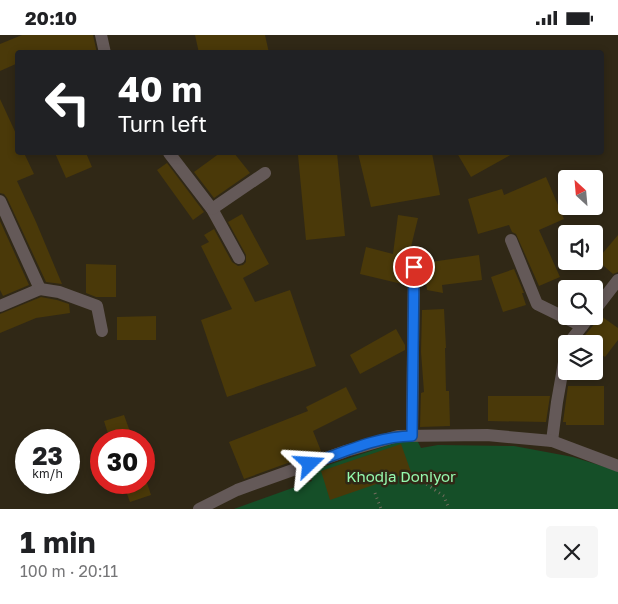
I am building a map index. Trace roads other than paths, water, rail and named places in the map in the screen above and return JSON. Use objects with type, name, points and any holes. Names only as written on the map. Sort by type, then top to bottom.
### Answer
[{"type":"street","points":[[101,35],[104,50]]},
{"type":"street","points":[[171,155],[212,209],[239,258]]},
{"type":"street","points":[[212,209],[264,173]]},
{"type":"street","points":[[0,201],[40,289]]},
{"type":"street","points":[[511,240],[537,304],[558,311]]},
{"type":"street","points":[[412,436],[414,267]]},
{"type":"street","points":[[603,299],[618,280]]},
{"type":"street","points":[[0,306],[40,289],[60,292],[97,306],[102,331]]},
{"type":"street","points":[[575,335],[583,325]]},
{"type":"street","points":[[552,441],[561,380]]},
{"type":"street","points":[[199,509],[237,491],[346,451],[398,436],[487,435],[552,441],[618,466]]},
{"type":"park label","name":"Khodja Doniyor","points":[[401,476]]}]
